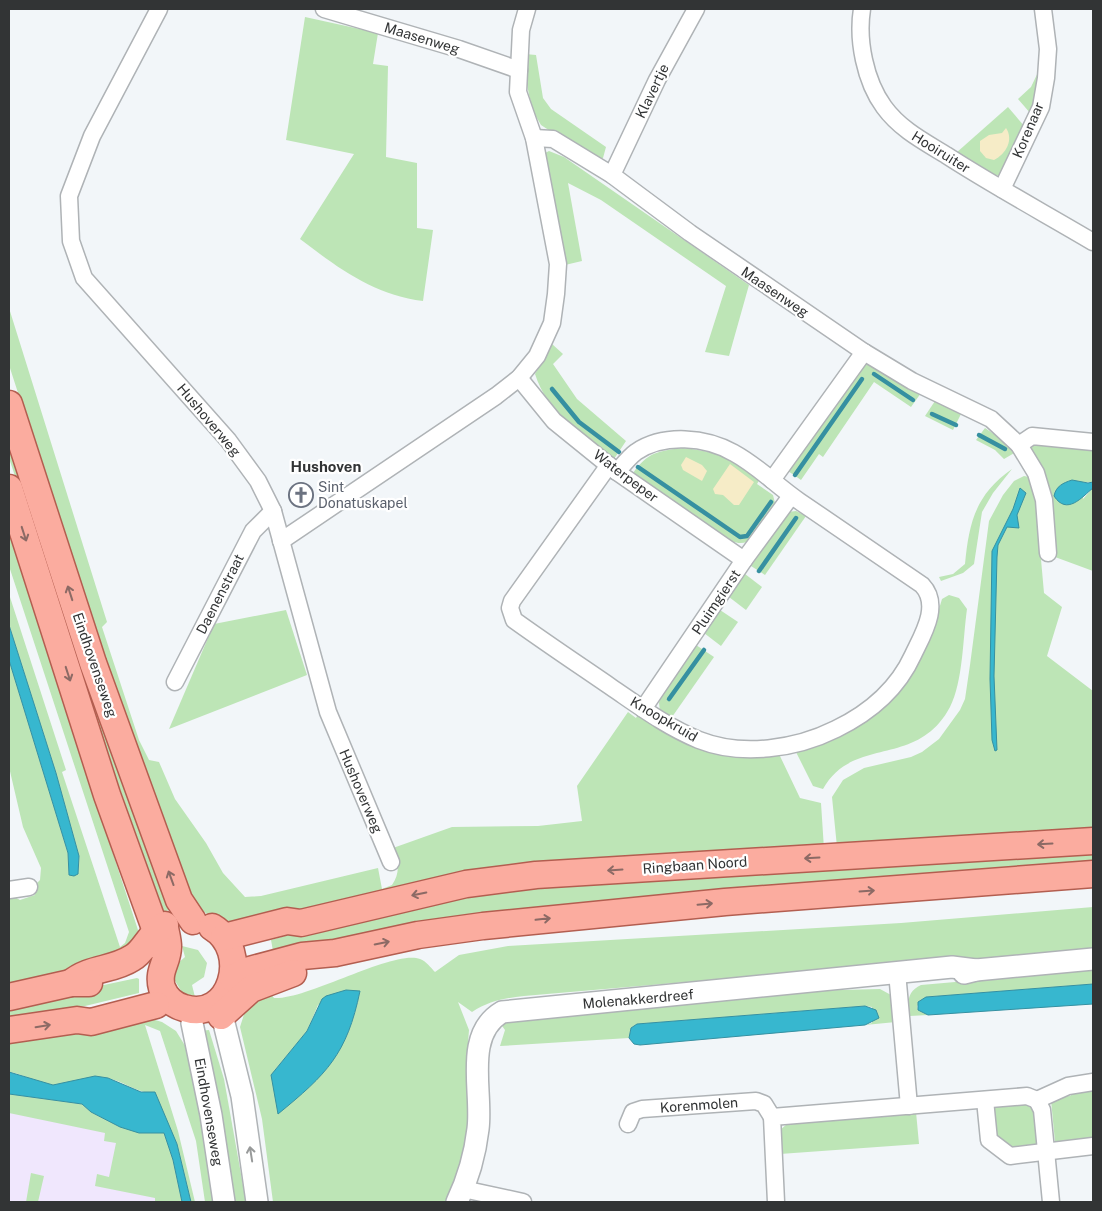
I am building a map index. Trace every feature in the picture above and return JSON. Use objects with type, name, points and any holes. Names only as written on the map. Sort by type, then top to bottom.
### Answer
[{"type":"main road","name":"Eindhovenseweg","points":[[9,404],[97,673],[179,900],[193,921]]},
{"type":"main road","name":"Eindhovenseweg","points":[[9,488],[107,795],[127,848],[142,863],[154,942],[148,983],[158,998]]},
{"type":"main road","name":"Ringbaan Noord","points":[[223,944],[290,931],[301,923],[466,884],[536,875],[1093,841]]},
{"type":"main road","points":[[9,1030],[77,1020],[90,1013],[158,998],[189,1010],[221,1005],[246,970],[302,956],[335,954],[418,936],[548,919],[735,901],[1093,874]]},
{"type":"main road","points":[[9,997],[71,983],[82,974],[128,960],[154,942],[178,921],[193,921],[207,925],[223,944],[234,965],[221,1005]]},
{"type":"main road","points":[[154,942],[183,932],[192,933],[210,942],[223,944]]},
{"type":"main road","points":[[221,1005],[212,992],[221,967],[223,944]]},
{"type":"street","name":"Hushoverweg","points":[[159,9],[92,136],[69,196],[71,241],[84,278],[228,440],[258,481],[273,511],[328,712],[391,862]]},
{"type":"street","name":"Maasenweg","points":[[326,9],[459,49],[519,70]]},
{"type":"street","points":[[282,541],[519,378],[537,356],[552,323],[558,264],[534,138],[518,92],[522,30],[527,9]]},
{"type":"street","name":"Klavertje","points":[[612,175],[657,80],[696,9]]},
{"type":"street","name":"Hooiruiter","points":[[862,9],[862,48],[871,82],[883,106],[901,127],[1093,242]]},
{"type":"street","name":"Korenaar","points":[[1002,189],[1041,107],[1048,49],[1043,9]]},
{"type":"street","name":"Maasenweg","points":[[534,138],[553,139],[612,175],[690,234],[864,352],[912,381],[991,419],[1019,445],[1036,474],[1044,500],[1048,553]]},
{"type":"street","points":[[772,480],[864,352]]},
{"type":"street","name":"Waterpeper","points":[[519,378],[554,421],[613,468],[744,560]]},
{"type":"street","points":[[1019,445],[1032,436],[1093,442]]},
{"type":"street","name":"Knoopkruid","points":[[678,439],[706,442],[726,449],[772,480],[791,496],[927,590],[931,607],[925,628],[904,672],[890,690],[870,710],[817,739],[784,747],[730,747],[700,740],[643,709],[514,620],[510,614],[512,601],[613,468],[635,452],[652,445],[678,439]]},
{"type":"street","name":"Pluimgierst","points":[[643,709],[744,560],[791,496]]},
{"type":"street","name":"Daenenstraat","points":[[175,682],[253,531],[273,511]]},
{"type":"street","points":[[9,890],[29,887]]},
{"type":"street","name":"Molenakkerdreef","points":[[460,1196],[474,1158],[479,1127],[479,1046],[491,1018],[502,1012],[817,982],[842,976],[898,977],[952,967],[976,970],[1093,959]]},
{"type":"street","points":[[898,977],[909,1106]]},
{"type":"street","points":[[221,1005],[242,1096],[257,1202]]},
{"type":"street","name":"Eindhovenseweg","points":[[221,1005],[211,1115],[224,1202]]},
{"type":"street","points":[[1037,1100],[1068,1086],[1093,1082]]},
{"type":"street","points":[[776,1202],[772,1117],[1027,1096],[1037,1100],[1042,1110],[1051,1202]]},
{"type":"street","points":[[985,1100],[989,1140],[1010,1156],[1093,1146]]},
{"type":"street","name":"Korenmolen","points":[[628,1124],[632,1112],[642,1109],[756,1101],[764,1104],[772,1117]]},
{"type":"street","points":[[460,1196],[523,1202]]},
{"type":"shaded area","points":[[9,1081],[170,1117],[183,1202],[9,1202]]},
{"type":"green space","points":[[305,17],[378,33],[373,64],[388,66],[386,157],[417,163],[417,228],[433,230],[423,301],[388,293],[357,279],[300,239],[354,154],[286,140]]},
{"type":"green space","points":[[525,54],[536,55],[543,98],[551,109],[606,147],[603,158],[596,161],[541,125],[534,113],[529,95],[525,73]]},
{"type":"green space","points":[[1042,64],[1041,83],[1031,114],[1018,99],[1031,87]]},
{"type":"green space","points":[[1008,107],[1025,127],[1000,175],[995,176],[956,153]]},
{"type":"green space","points":[[549,151],[564,157],[749,285],[729,356],[705,352],[726,286],[601,200],[568,183],[582,261],[565,265],[543,154]]},
{"type":"green space","points":[[9,308],[107,622],[102,627],[139,740],[149,760],[159,762],[175,799],[206,843],[223,873],[245,897],[261,896],[378,868],[382,889],[392,885],[397,876],[397,862],[393,848],[452,827],[538,826],[582,821],[577,786],[628,712],[636,718],[638,714],[654,725],[779,754],[800,798],[821,803],[824,849],[232,925],[212,917],[195,906],[116,696],[9,365]]},
{"type":"green space","points":[[552,344],[563,354],[553,364],[577,399],[626,441],[614,459],[567,422],[557,412],[541,388],[535,374]]},
{"type":"green space","points":[[869,363],[921,393],[911,407],[874,382],[823,457],[819,454],[801,480],[788,471],[862,367]]},
{"type":"green space","points":[[935,401],[961,414],[953,430],[925,416]]},
{"type":"green space","points":[[9,423],[174,908],[164,912],[101,736],[9,458]]},
{"type":"green space","points":[[985,428],[1007,443],[1016,452],[1004,459],[995,450],[976,440]]},
{"type":"green space","points":[[1037,440],[1093,448],[1093,482],[1081,482],[1083,499],[1093,488],[1093,571],[1055,557],[1051,519],[1026,449]]},
{"type":"green space","points":[[683,448],[724,457],[742,465],[761,477],[757,484],[773,495],[776,507],[753,539],[740,543],[732,541],[633,473],[638,466],[654,454]]},
{"type":"green space","points":[[1012,469],[993,493],[982,512],[974,564],[963,573],[941,581],[939,577],[953,574],[965,564],[969,535],[976,510],[990,488]]},
{"type":"green space","points":[[1024,476],[1029,477],[1040,499],[1039,537],[1044,593],[1062,607],[1047,656],[1093,691],[1093,827],[1054,835],[837,847],[832,797],[843,780],[864,768],[911,757],[922,752],[939,739],[960,710],[965,699],[989,521],[1003,495],[1014,481]]},
{"type":"green space","points":[[796,511],[806,516],[765,575],[751,566],[788,512]]},
{"type":"green space","points":[[9,532],[20,563],[36,596],[46,649],[138,930],[137,937],[122,956],[9,989],[9,894],[20,900],[35,895],[33,887],[40,880],[41,868],[23,827],[9,767],[9,660],[68,853],[69,875],[78,874],[79,856],[56,773],[9,625],[9,594],[66,770],[62,772],[120,947],[125,943],[129,932],[9,566]]},
{"type":"green space","points":[[745,574],[762,587],[746,610],[729,597]]},
{"type":"green space","points":[[949,595],[959,598],[967,609],[958,685],[950,707],[936,726],[920,738],[903,746],[851,762],[836,773],[823,789],[813,786],[796,752],[915,668],[931,636],[942,599]]},
{"type":"green space","points":[[286,610],[307,675],[169,729],[214,624]]},
{"type":"green space","points":[[720,610],[738,622],[721,646],[704,633]]},
{"type":"green space","points":[[696,645],[714,657],[672,717],[660,712],[661,694]]},
{"type":"green space","points":[[1093,849],[1093,866],[273,951],[271,940],[336,921],[487,890]]},
{"type":"green space","points":[[1093,907],[1093,949],[862,971],[686,982],[524,996],[497,1001],[472,1012],[458,1002],[469,1030],[468,1043],[473,1076],[470,1134],[449,1202],[273,1202],[262,1119],[240,1027],[247,1005],[270,993],[274,998],[289,996],[371,967],[408,958],[422,960],[435,972],[459,955],[508,946],[901,923]],"holes":[[[360,991],[349,1030],[332,1061],[322,1074],[278,1113],[274,1071],[307,1031],[318,1005]]]},
{"type":"green space","points":[[182,946],[198,950],[207,963],[204,977],[192,985],[195,997],[183,994],[174,979],[177,964],[185,957]]},
{"type":"green space","points":[[1093,970],[1093,984],[926,997],[917,1006],[918,1010],[928,1015],[910,1016],[909,998],[913,991],[921,985]]},
{"type":"green space","points":[[139,979],[139,993],[56,1013],[9,1017],[9,1005]]},
{"type":"green space","points":[[880,989],[891,995],[896,1022],[865,1025],[872,1023],[872,1007],[865,1006],[637,1024],[631,1028],[629,1038],[500,1046],[505,1030],[500,1023],[802,991]]},
{"type":"green space","points":[[145,1017],[162,1022],[176,1031],[192,1057],[220,1202],[205,1202],[196,1141],[160,1031],[145,1025],[178,1131],[195,1202],[191,1202],[177,1144],[150,1093],[107,1078],[100,1077],[53,1085],[9,1072],[9,1041]]},
{"type":"green space","points":[[209,1030],[224,1079],[246,1202],[231,1202],[199,1031]]},
{"type":"green space","points":[[1093,1088],[1093,1140],[1055,1142],[1051,1100],[1055,1097],[1070,1096],[1076,1090]]},
{"type":"green space","points":[[9,1094],[82,1104],[91,1112],[120,1127],[164,1133],[173,1160],[182,1202],[155,1202],[155,1198],[95,1186],[97,1174],[109,1177],[116,1143],[104,1141],[105,1133],[9,1113]]},
{"type":"green space","points":[[1026,1104],[1031,1106],[1036,1115],[1040,1145],[1009,1150],[996,1136],[993,1107]]},
{"type":"green space","points":[[916,1112],[919,1144],[780,1154],[779,1131],[787,1124]]},
{"type":"green space","points":[[31,1173],[44,1176],[38,1202],[26,1202]]},
{"type":"sand","points":[[1006,128],[1009,137],[1008,146],[994,160],[986,158],[980,151],[980,141],[989,135],[1002,133]]},
{"type":"sand","points":[[686,457],[702,465],[707,471],[702,481],[683,470],[681,465]]},
{"type":"sand","points":[[730,464],[754,482],[739,505],[734,505],[723,495],[715,494],[713,489]]},
{"type":"water","points":[[1072,480],[1093,482],[1093,488],[1074,503],[1069,505],[1059,502],[1054,496],[1056,490],[1060,485]]},
{"type":"water","points":[[1020,488],[1026,493],[1017,515],[1019,528],[1007,527],[998,545],[994,676],[997,750],[995,751],[992,740],[990,679],[992,551],[1013,509]]},
{"type":"water","points":[[9,625],[56,773],[79,856],[78,874],[74,876],[69,875],[68,853],[9,660]]},
{"type":"water","points":[[1093,984],[1093,1004],[928,1015],[918,1010],[918,1002],[926,997]]},
{"type":"water","points":[[346,990],[360,991],[349,1031],[341,1047],[333,1061],[310,1087],[278,1114],[271,1075],[307,1031],[322,999]]},
{"type":"water","points":[[865,1006],[876,1010],[879,1018],[865,1025],[640,1045],[634,1044],[629,1038],[631,1028],[637,1024]]},
{"type":"water","points":[[9,1072],[53,1085],[95,1076],[108,1078],[141,1092],[155,1092],[177,1144],[191,1202],[182,1202],[173,1160],[164,1133],[139,1133],[120,1127],[91,1112],[82,1104],[9,1094]]},
{"type":"waterway","points":[[874,374],[913,400]]},
{"type":"waterway","points":[[795,475],[862,379]]},
{"type":"waterway","points":[[552,389],[579,422],[619,452]]},
{"type":"waterway","points":[[932,414],[956,425]]},
{"type":"waterway","points":[[979,435],[1005,449]]},
{"type":"waterway","points":[[638,467],[740,537],[747,536],[771,502]]},
{"type":"waterway","points":[[759,571],[796,518]]},
{"type":"waterway","points":[[669,699],[704,650]]},
{"type":"place","name":"Sint Donatuskapel","points":[[301,495]]},
{"type":"district","name":"Hushoven","points":[[326,466]]}]
